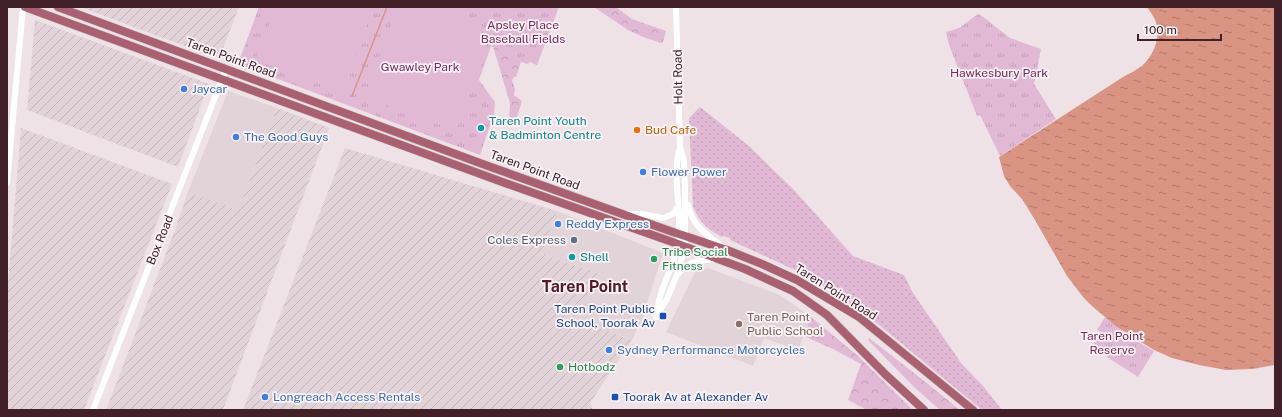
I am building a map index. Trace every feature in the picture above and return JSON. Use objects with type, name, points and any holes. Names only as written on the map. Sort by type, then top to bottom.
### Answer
[{"type":"main road","name":"Taren Point Road","points":[[24,7],[505,184],[745,269],[793,291],[827,315],[885,374],[924,410]]},
{"type":"main road","name":"Taren Point Road","points":[[58,7],[488,166],[728,250],[762,264],[797,280],[859,317],[973,410]]},
{"type":"street","points":[[7,183],[24,7]]},
{"type":"street","name":"Holt Road","points":[[676,7],[680,146],[677,170],[682,235]]},
{"type":"street","name":"Box Road","points":[[93,410],[226,69]]},
{"type":"street","name":"Holt Road","points":[[680,146],[684,162],[685,186],[682,235]]},
{"type":"street","points":[[685,186],[688,207],[693,221],[702,231],[728,250]]},
{"type":"street","points":[[621,213],[642,214],[663,218],[673,214],[679,203]]},
{"type":"street","points":[[681,246],[657,304],[656,317],[667,299],[676,277],[681,246],[682,235]]},
{"type":"street","points":[[676,277],[681,270],[691,263],[716,259]]},
{"type":"shaded area","points":[[80,7],[239,7],[220,56],[217,58],[212,56],[214,51],[211,50],[209,55]]},
{"type":"shaded area","points":[[35,20],[209,84],[178,167],[27,110]]},
{"type":"shaded area","points":[[228,91],[277,108],[238,211],[188,192]]},
{"type":"shaded area","points":[[277,108],[329,128],[223,410],[106,410],[175,230],[188,192],[238,210]]},
{"type":"shaded area","points":[[21,128],[172,184],[84,410],[7,410],[7,295]]},
{"type":"shaded area","points":[[345,148],[557,211],[541,254],[601,274],[578,320],[632,340],[590,403],[593,410],[243,410]]},
{"type":"shaded area","points":[[557,211],[663,253],[642,319],[632,340],[578,320],[601,274],[541,254]]},
{"type":"shaded area","name":"Taren Point Public School","points":[[708,268],[780,295],[811,317],[798,350],[764,338],[753,366],[666,332],[695,272]]},
{"type":"green space","name":"Gwawley Park","points":[[259,7],[559,7],[537,65],[491,46],[479,80],[495,102],[494,114],[480,155],[238,64]]},
{"type":"green space","points":[[276,7],[374,7],[342,92],[255,60]]},
{"type":"green space","points":[[398,7],[452,7],[487,47],[456,131],[364,97]]},
{"type":"green space","points":[[594,7],[616,7],[632,19],[666,31],[663,42],[661,43],[643,37],[628,30]]},
{"type":"green space","name":"Hawkesbury Park","points":[[978,14],[1010,38],[1041,49],[1034,84],[1056,119],[1000,156],[980,115],[977,116],[949,45],[946,32],[959,28]]},
{"type":"green space","points":[[492,43],[534,58],[527,64],[521,62],[516,77],[512,80],[515,89],[514,95],[522,101],[514,126],[509,122],[510,103]]},
{"type":"green space","points":[[700,107],[749,146],[795,191],[853,256],[904,275],[913,293],[961,363],[984,387],[1002,410],[982,410],[878,324],[812,278],[730,240],[730,238],[722,237],[712,231],[701,221],[693,206],[689,118]]},
{"type":"green space","points":[[811,317],[857,355],[913,410],[867,410],[848,400],[861,364],[804,336]]},
{"type":"green space","name":"Taren Point Reserve","points":[[1105,317],[1130,337],[1154,351],[1138,377],[1092,346],[1101,332],[1097,330]]},
{"type":"green space","points":[[869,338],[960,410],[940,410],[913,386],[868,340]]},
{"type":"water","points":[[1147,7],[1275,7],[1275,365],[1252,369],[1226,370],[1199,365],[1172,358],[1154,350],[1117,327],[1083,297],[1067,276],[1022,199],[1010,186],[1004,176],[999,157],[1146,62],[1154,48],[1158,31],[1156,21]]},
{"type":"waterway","points":[[352,96],[387,7]]},
{"type":"place","name":"Jaycar","points":[[184,89]]},
{"type":"place","name":"Taren Point Youth & Badminton Centre","points":[[481,128]]},
{"type":"place","name":"Bud Cafe","points":[[637,130]]},
{"type":"place","name":"The Good Guys","points":[[236,137]]},
{"type":"place","name":"Flower Power","points":[[643,172]]},
{"type":"place","name":"Reddy Express","points":[[558,224]]},
{"type":"place","name":"Coles Express","points":[[574,240]]},
{"type":"place","name":"Shell","points":[[572,257]]},
{"type":"place","name":"Tribe Social Fitness","points":[[654,259]]},
{"type":"place","name":"Taren Point Public School, Toorak Av","points":[[663,316]]},
{"type":"place","name":"Taren Point Public School","points":[[739,324]]},
{"type":"place","name":"Sydney Performance Motorcycles","points":[[609,350]]},
{"type":"place","name":"Hotbodz","points":[[560,367]]},
{"type":"place","name":"Longreach Access Rentals","points":[[265,397]]},
{"type":"place","name":"Toorak Av at Alexander Av","points":[[615,397]]},
{"type":"district","name":"Taren Point","points":[[585,286]]},
{"type":"park label","name":"Apsley Place Baseball Fields","points":[[523,32]]}]
